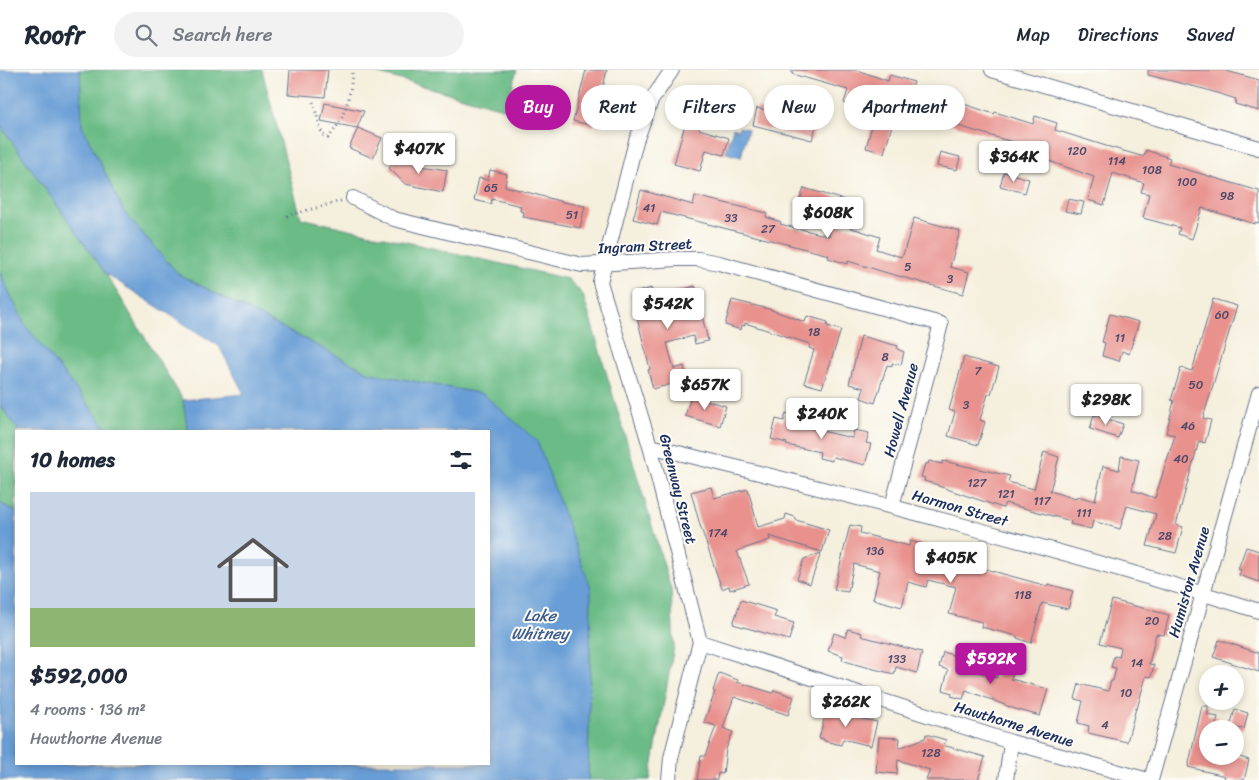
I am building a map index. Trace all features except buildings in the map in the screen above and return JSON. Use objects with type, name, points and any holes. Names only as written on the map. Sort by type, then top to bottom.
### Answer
[{"type":"street","name":"Greenway Street","points":[[669,780],[671,758],[700,642],[650,446],[600,282],[603,264],[636,142],[651,101],[672,70]]},
{"type":"street","points":[[992,70],[1259,148]]},
{"type":"street","name":"Ingram Street","points":[[353,198],[394,219],[582,265],[698,259],[941,324]]},
{"type":"street","name":"Howell Avenue","points":[[892,506],[941,324]]},
{"type":"street","name":"Humiston Avenue","points":[[1149,780],[1258,400]]},
{"type":"street","name":"Harmon Street","points":[[650,446],[892,506],[1259,611]]},
{"type":"street","name":"Hawthorne Avenue","points":[[700,642],[1011,742],[1149,780]]},
{"type":"street","points":[[1006,780],[1011,742]]},
{"type":"path","points":[[312,102],[322,134],[328,138],[341,122],[350,88],[352,70]]},
{"type":"path","points":[[287,216],[353,198]]},
{"type":"green space","points":[[80,70],[262,70],[301,218],[568,279],[583,295],[671,589],[674,646],[650,780],[588,780],[591,588],[483,394],[370,373],[178,274],[124,212],[82,126]]},
{"type":"green space","points":[[365,70],[517,70],[513,85],[505,85],[505,109]]},
{"type":"green space","points":[[0,125],[106,274],[183,400],[188,430],[108,430],[25,325],[0,273]]},
{"type":"green space","points":[[0,405],[18,430],[15,430],[15,511],[0,503]]},
{"type":"water","name":"Lake Whitney","points":[[0,70],[80,70],[82,126],[124,212],[178,274],[370,373],[483,394],[537,441],[591,588],[588,780],[0,780],[0,503],[15,511],[15,765],[490,765],[490,430],[188,430],[183,400],[244,394],[219,346],[106,274],[0,125]]},
{"type":"water","points":[[732,130],[748,130],[741,157],[726,153]]},
{"type":"water","points":[[0,273],[25,325],[108,430],[18,430],[0,405]]}]
